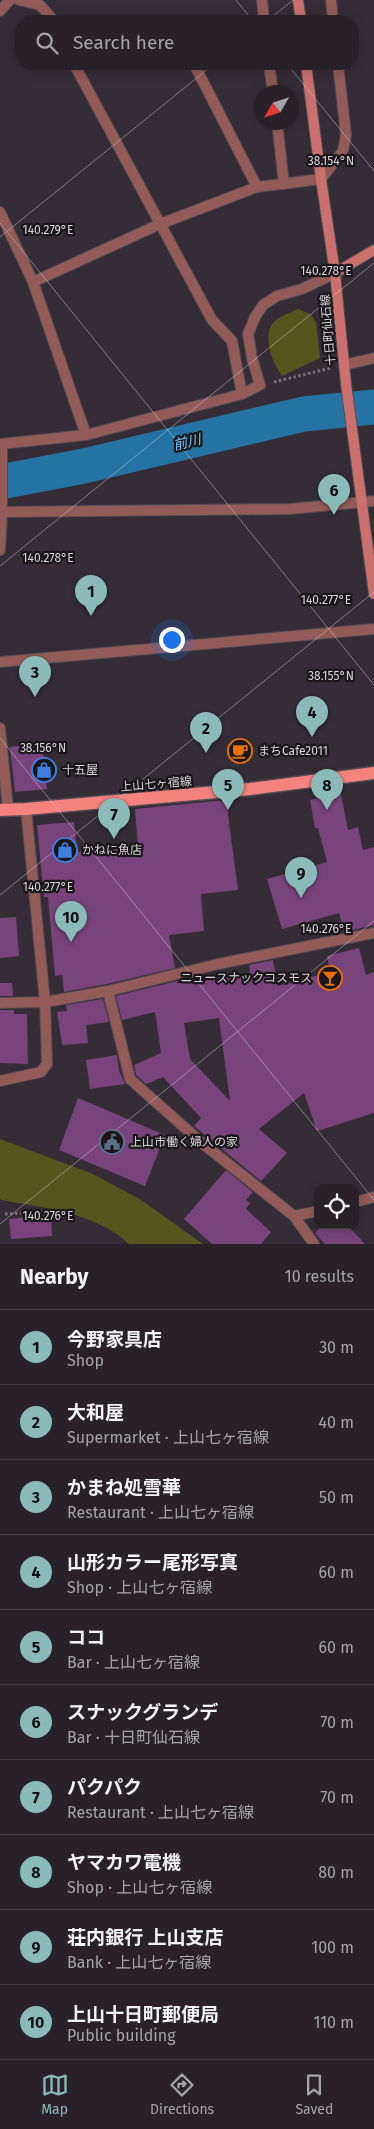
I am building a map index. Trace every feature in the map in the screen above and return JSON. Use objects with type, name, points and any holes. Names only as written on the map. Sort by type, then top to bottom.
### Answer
[{"type":"main road","points":[[298,0],[300,15]]},
{"type":"main road","name":"十日町仙石線","points":[[307,70],[335,273],[346,384],[374,594]]},
{"type":"main road","points":[[335,273],[374,250]]},
{"type":"main road","name":"上山七ヶ宿線","points":[[4,810],[250,789],[374,773]]},
{"type":"street","points":[[0,11],[10,0]]},
{"type":"street","points":[[19,0],[40,5],[49,15]]},
{"type":"street","points":[[262,0],[263,15]]},
{"type":"street","points":[[331,0],[332,15]]},
{"type":"street","points":[[77,70],[212,320],[232,341],[242,394]]},
{"type":"street","points":[[197,70],[257,188]]},
{"type":"street","points":[[270,70],[272,85]]},
{"type":"street","points":[[33,282],[160,224],[257,188],[321,179],[343,151],[346,135],[339,70]]},
{"type":"street","points":[[278,130],[284,184]]},
{"type":"street","points":[[0,212],[33,282],[86,435]]},
{"type":"street","points":[[0,550],[2,512],[1,444],[86,435],[242,394],[260,385],[252,358],[248,334],[255,317],[263,305],[277,296],[302,289],[335,273]]},
{"type":"street","points":[[344,365],[374,358]]},
{"type":"street","points":[[2,512],[290,509],[374,501]]},
{"type":"street","points":[[0,662],[374,629]]},
{"type":"street","points":[[0,728],[4,810]]},
{"type":"street","points":[[0,1081],[40,1072],[48,1064],[45,1002],[26,809]]},
{"type":"street","points":[[0,1003],[45,1002],[108,991],[218,964],[374,933]]},
{"type":"street","points":[[108,991],[130,1079],[202,1143],[294,1216],[314,1244]]},
{"type":"street","points":[[359,1201],[374,1197]]},
{"type":"street","points":[[294,1216],[314,1212]]},
{"type":"path","points":[[260,385],[344,365]]},
{"type":"path","points":[[5,1214],[44,1212],[44,1214]]},
{"type":"shaded area","points":[[298,309],[310,314],[316,322],[320,358],[282,376],[272,358],[268,336],[273,323],[278,318]]},
{"type":"shaded area","points":[[0,1139],[93,1174],[141,1200],[203,1244],[129,1244],[101,1225],[69,1213],[0,1199]]},
{"type":"building","points":[[42,743],[47,789],[15,792],[10,747]]},
{"type":"building","points":[[341,794],[348,830],[358,827],[363,850],[374,847],[374,925],[344,932],[339,913],[282,929],[267,879],[327,862],[318,828],[315,828],[310,800]]},
{"type":"building","points":[[226,800],[238,890],[201,894],[204,931],[169,935],[175,968],[64,992],[62,975],[55,976],[48,897],[44,897],[37,825],[74,822],[77,852],[138,847],[135,809]]},
{"type":"building","points":[[16,917],[19,956],[0,958],[0,918]]},
{"type":"building","points":[[359,948],[366,975],[374,972],[374,1113],[317,1131],[304,1093],[259,1129],[287,1153],[261,1181],[194,1126],[201,1118],[163,1077],[146,1084],[136,1075],[134,1065],[161,1053],[155,1012],[122,1020],[116,996],[177,981],[177,983],[186,983],[250,974],[249,965],[273,960],[278,986],[330,972],[327,956]],"holes":[[[219,1018],[230,1101],[190,1059],[184,1023]]]},
{"type":"building","points":[[0,983],[12,983],[13,996],[0,996]]},
{"type":"building","points":[[103,999],[109,1022],[86,1025],[88,1043],[62,1045],[57,1012],[67,1011],[66,1005]]},
{"type":"building","points":[[0,1010],[14,1010],[14,1014],[27,1014],[28,1064],[0,1063]]},
{"type":"building","points":[[117,1055],[119,1071],[125,1084],[90,1089],[86,1060]]},
{"type":"building","name":"上山市働く婦人の家","points":[[78,1098],[165,1135],[145,1186],[59,1150]]},
{"type":"building","points":[[226,1170],[253,1192],[246,1200],[250,1203],[246,1209],[271,1232],[261,1244],[212,1244],[184,1219]]},
{"type":"building","points":[[51,1215],[52,1236],[11,1239],[9,1219]]},
{"type":"building","points":[[319,1229],[351,1229],[365,1244],[325,1244],[315,1233]]},
{"type":"waterway","name":"前川","points":[[0,482],[84,466],[304,414],[374,407]]},
{"type":"place","name":"スナックグランデ","points":[[334,515]]},
{"type":"place","name":"今野家具店","points":[[91,616]]},
{"type":"place","name":"かまね処雪華","points":[[35,697]]},
{"type":"place","name":"山形カラー尾形写真","points":[[312,737]]},
{"type":"place","name":"まちCafe2011","points":[[240,751]]},
{"type":"place","name":"大和屋","points":[[206,753]]},
{"type":"place","name":"十五屋","points":[[44,770]]},
{"type":"place","name":"ココ","points":[[228,810]]},
{"type":"place","name":"ヤマカワ電機","points":[[327,810]]},
{"type":"place","name":"パクパク","points":[[114,839]]},
{"type":"place","name":"かねに魚店","points":[[65,850]]},
{"type":"place","name":"荘内銀行 上山支店","points":[[301,898]]},
{"type":"place","name":"上山十日町郵便局","points":[[71,942]]},
{"type":"place","name":"ニュースナックコスモス","points":[[330,978]]},
{"type":"place","name":"上山市働く婦人の家","points":[[112,1142]]}]
